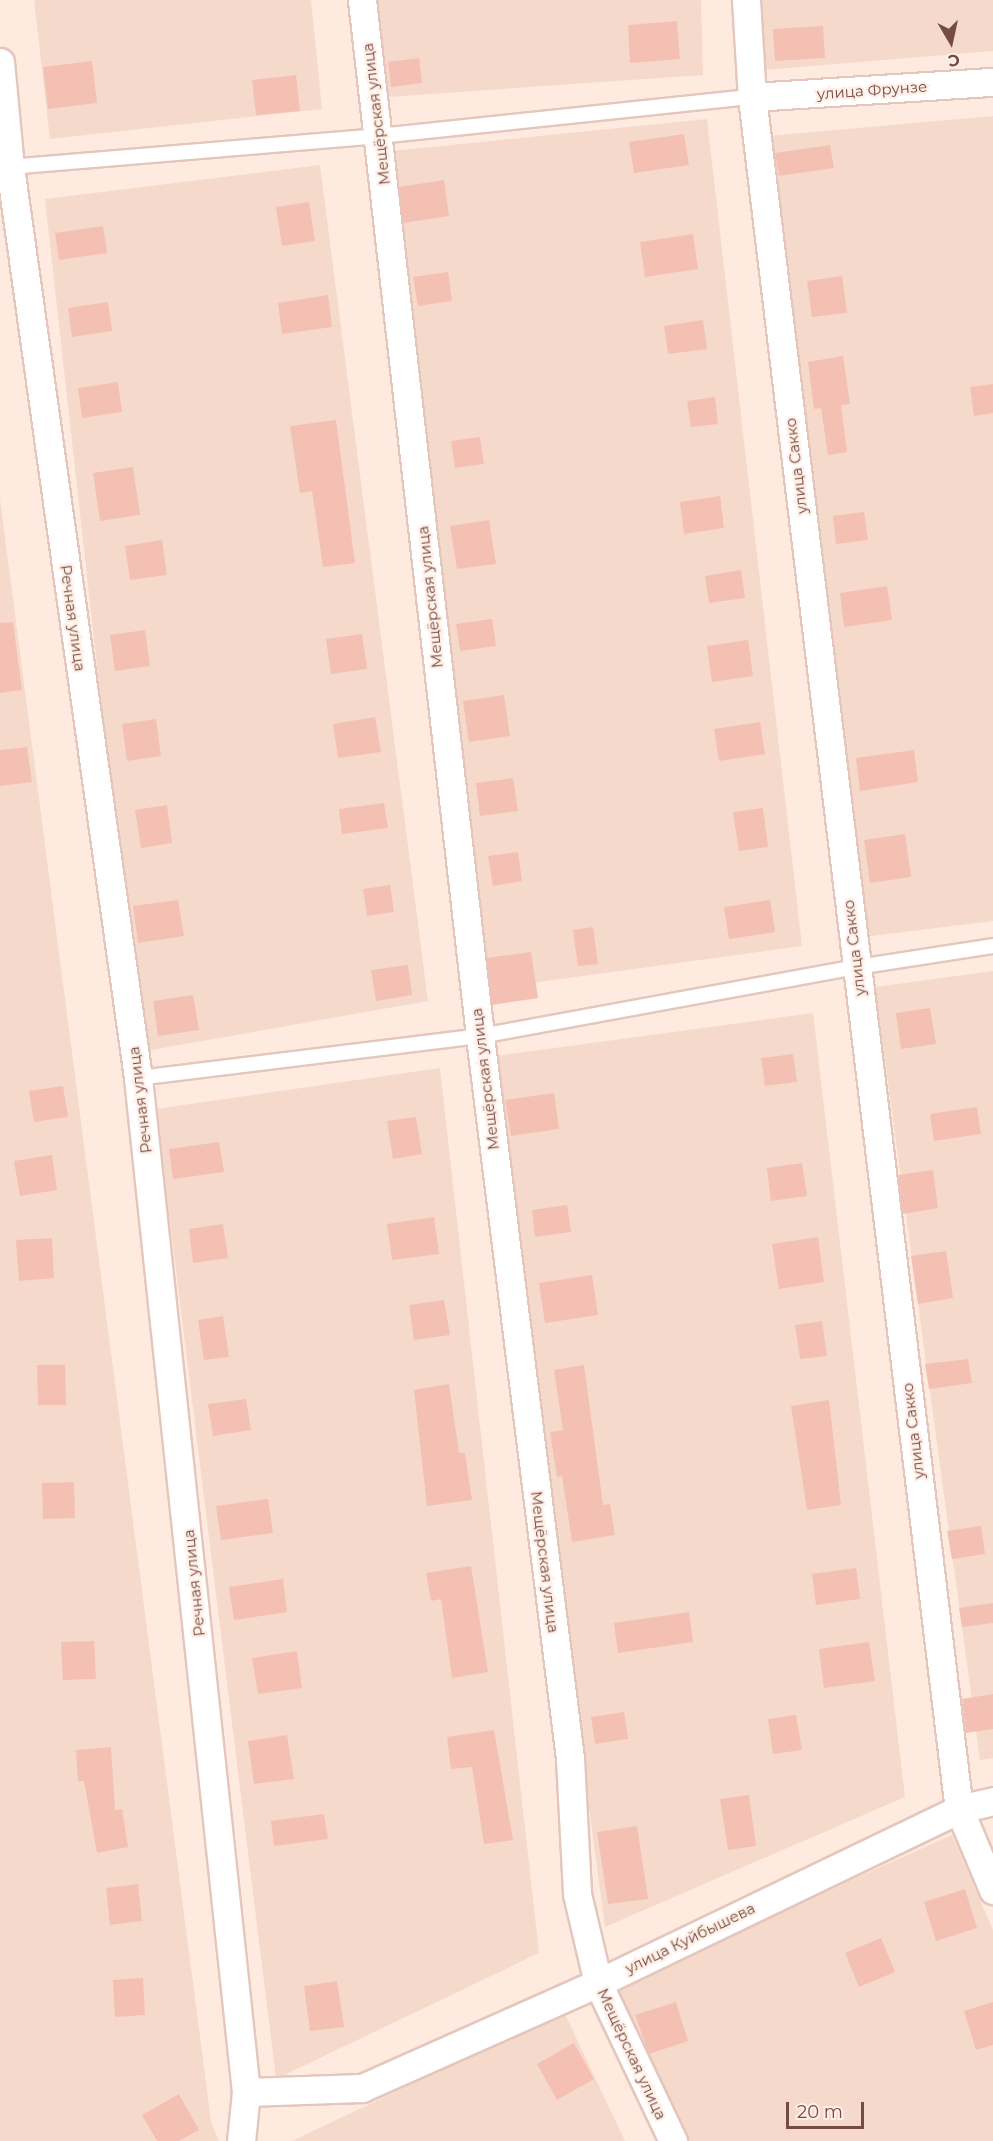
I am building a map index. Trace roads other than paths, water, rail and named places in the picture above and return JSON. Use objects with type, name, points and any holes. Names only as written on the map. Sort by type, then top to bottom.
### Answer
[{"type":"street","name":"Мещёрская улица","points":[[362,0],[480,1036],[570,1759],[577,1894],[598,1983],[673,2141]]},
{"type":"street","name":"улица Сакко","points":[[746,0],[752,98],[959,1809],[993,1890]]},
{"type":"street","name":"Речная улица","points":[[0,62],[10,167],[138,1078],[246,2092],[242,2141]]},
{"type":"street","name":"улица Фрунзе","points":[[752,98],[993,82]]},
{"type":"street","name":"улица Куйбышева","points":[[246,2092],[362,2088],[598,1983],[959,1809],[993,1801]]},
{"type":"lane","points":[[10,167],[379,136],[752,98]]},
{"type":"lane","points":[[138,1078],[480,1036],[857,967],[993,946]]}]
